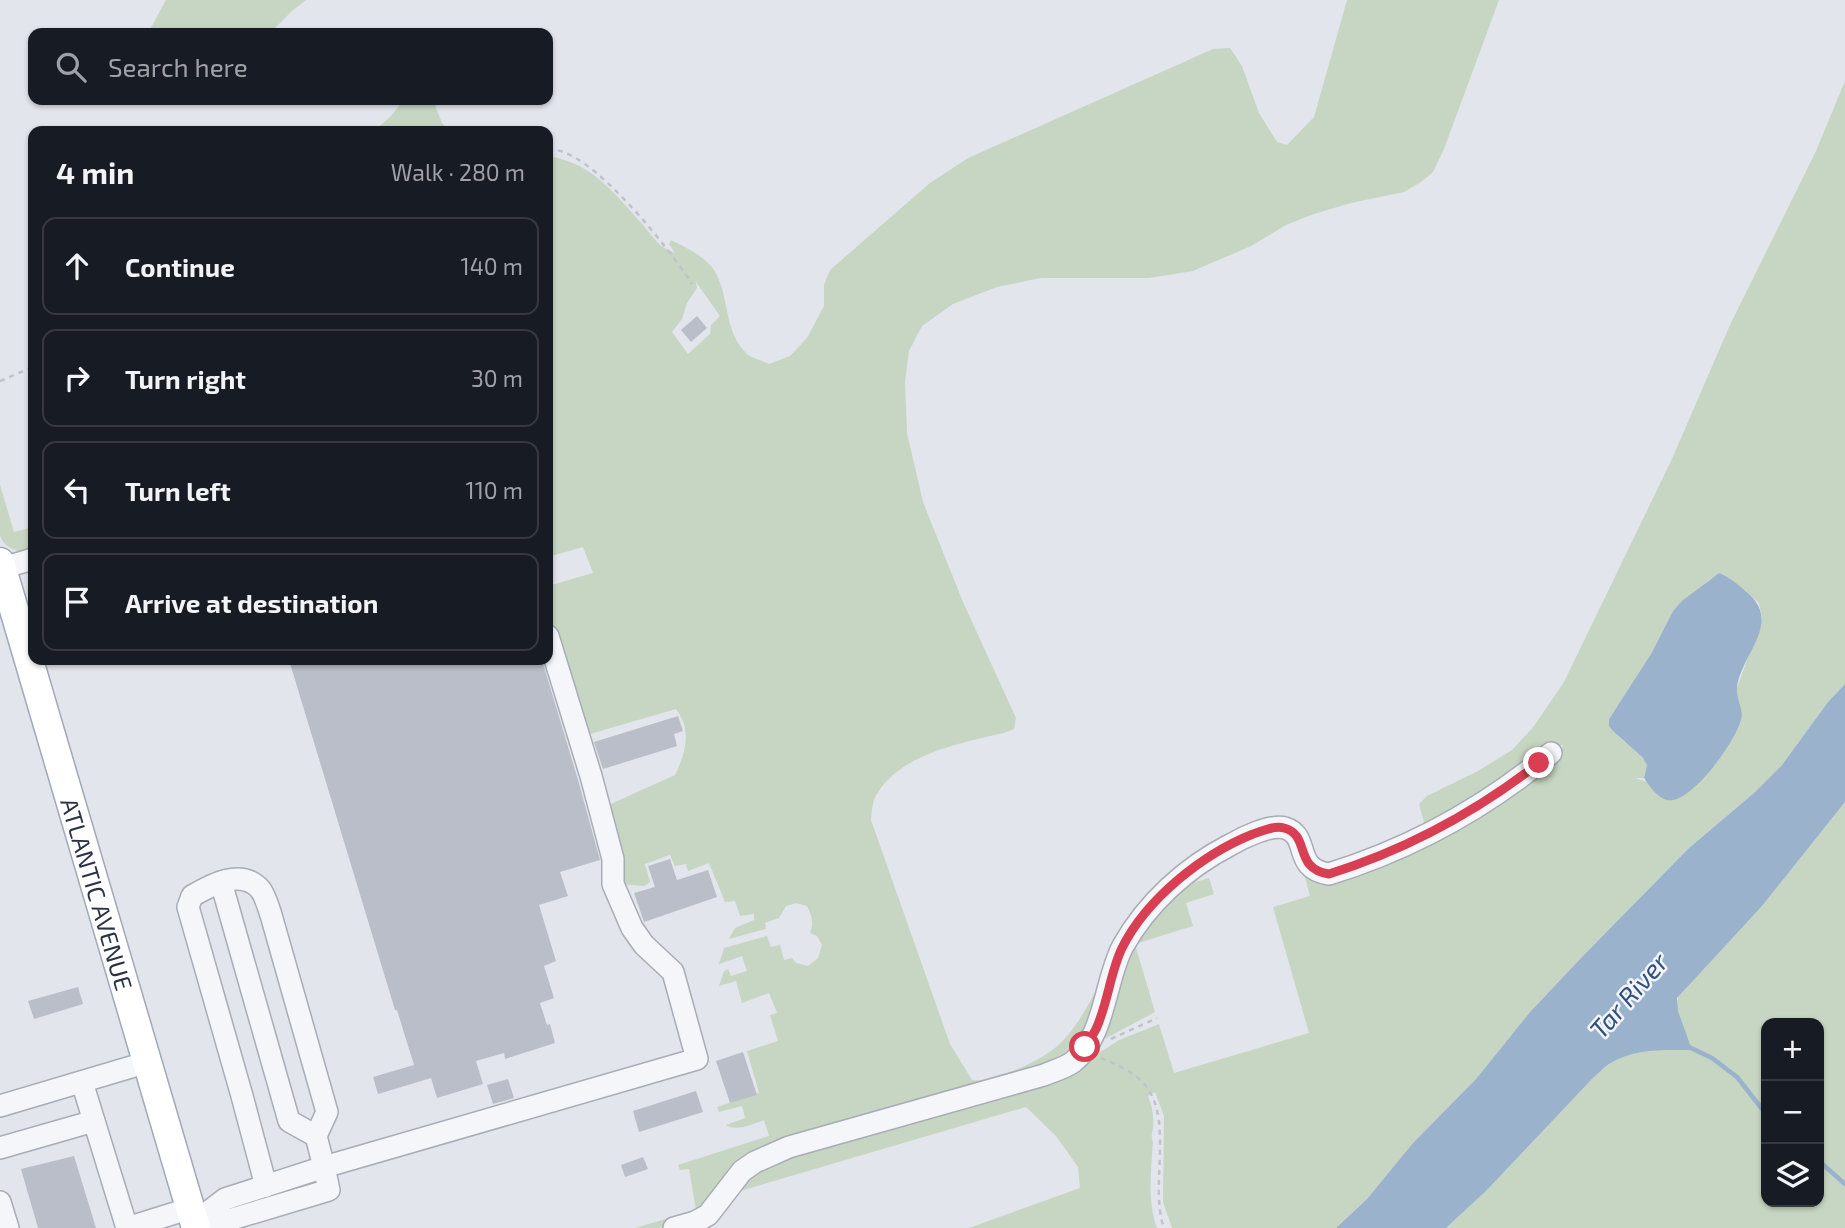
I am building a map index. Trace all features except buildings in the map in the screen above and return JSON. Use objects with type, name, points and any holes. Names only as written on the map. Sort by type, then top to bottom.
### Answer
[{"type":"main road","name":"ATLANTIC AVENUE","points":[[1,565],[28,656]]},
{"type":"main road","name":"ATLANTIC AVENUE","points":[[31,665],[194,1215]]},
{"type":"street","points":[[1,565],[28,560]]},
{"type":"street","points":[[194,1215],[208,1212],[225,1199],[324,1167],[697,1059],[673,972],[644,945],[632,928],[613,884],[613,859],[553,652]]},
{"type":"street","points":[[674,1228],[708,1215],[742,1171],[770,1154],[1044,1076],[1073,1062],[1085,1052],[1096,1028],[1122,949],[1140,919],[1177,882],[1213,853],[1269,828],[1284,828],[1295,834],[1307,863],[1313,870],[1329,874],[1395,850],[1453,821],[1504,790],[1551,753]]},
{"type":"street","points":[[82,1082],[127,1228],[329,1190],[316,1136],[327,1112],[271,915],[262,890],[252,883],[237,878],[214,884],[192,896],[188,907],[266,1186]]},
{"type":"street","points":[[221,882],[289,1121],[316,1136]]},
{"type":"street","points":[[0,1106],[148,1062]]},
{"type":"street","points":[[0,1148],[93,1121]]},
{"type":"street","points":[[0,1202],[8,1228]]},
{"type":"path","points":[[553,149],[569,154],[590,167],[648,225],[692,284]]},
{"type":"path","points":[[0,381],[28,369]]},
{"type":"path","points":[[1085,1052],[1157,1018]]},
{"type":"path","points":[[1085,1052],[1115,1063],[1140,1079],[1152,1097],[1158,1114],[1157,1186],[1164,1228]]},
{"type":"green space","points":[[166,0],[306,0],[275,28],[151,28]]},
{"type":"green space","points":[[1347,0],[1499,0],[1444,149],[1433,172],[1421,182],[1404,192],[1314,214],[1286,225],[1251,246],[1193,271],[1149,278],[1041,278],[997,287],[953,304],[922,326],[909,351],[905,382],[907,433],[923,502],[963,602],[1016,718],[1014,729],[935,751],[902,768],[877,794],[871,820],[950,1044],[972,1080],[999,1077],[1057,1047],[1079,1020],[1108,969],[1089,1035],[1054,1066],[768,1150],[695,1217],[659,1228],[635,1228],[696,1210],[689,1169],[680,1170],[678,1165],[769,1136],[764,1120],[740,1128],[726,1125],[745,1118],[742,1106],[719,1112],[717,1107],[759,1093],[747,1051],[778,1041],[770,1015],[777,1013],[769,993],[742,1003],[736,981],[719,986],[724,971],[728,969],[731,976],[747,971],[742,956],[719,964],[724,948],[767,936],[771,947],[780,945],[784,960],[792,958],[796,963],[808,966],[818,958],[822,945],[817,936],[810,933],[812,920],[807,906],[796,903],[786,906],[779,918],[765,923],[766,929],[729,939],[735,928],[754,920],[754,914],[740,916],[735,901],[725,902],[709,863],[688,871],[686,864],[675,866],[670,855],[645,864],[650,882],[644,886],[619,884],[604,807],[675,775],[682,758],[686,733],[676,709],[583,736],[553,632],[553,585],[593,573],[583,547],[553,556],[553,157],[590,172],[664,248],[675,253],[669,244],[671,240],[708,263],[720,283],[737,342],[747,354],[769,364],[790,356],[807,338],[824,306],[824,285],[830,270],[930,183],[968,158],[1213,49],[1230,48],[1242,66],[1259,113],[1277,142],[1287,145],[1314,117]],"holes":[[[696,282],[720,316],[711,325],[710,334],[688,354],[672,332],[682,319],[687,303],[697,288]]]},
{"type":"green space","points":[[1845,81],[1845,684],[1828,702],[1782,765],[1754,793],[1689,848],[1581,958],[1530,1012],[1476,1079],[1413,1143],[1367,1199],[1336,1228],[1172,1228],[1163,1202],[1164,1116],[1155,1092],[1148,1096],[1153,1118],[1151,1196],[1157,1228],[969,1228],[1080,1188],[1078,1167],[1056,1136],[1026,1107],[730,1194],[764,1163],[1090,1059],[1119,1040],[1159,1024],[1174,1073],[1309,1033],[1273,907],[1310,896],[1302,866],[1316,877],[1518,790],[1552,766],[1563,745],[1549,748],[1502,785],[1425,826],[1419,804],[1427,796],[1478,771],[1512,750],[1534,726],[1564,682],[1671,461],[1730,325],[1816,151]],"holes":[[[1719,573],[1759,603],[1762,618],[1737,688],[1717,720],[1653,784],[1635,778],[1644,778],[1646,761],[1612,730],[1609,719],[1651,654],[1673,611]]]},
{"type":"green space","points":[[400,105],[435,105],[445,126],[380,126]]},
{"type":"green space","points":[[0,485],[14,532],[28,528],[28,550],[13,549],[5,544],[0,535]]},
{"type":"green space","points":[[1845,802],[1845,1228],[1446,1228],[1487,1190],[1607,1066],[1639,1052],[1692,1049],[1678,1013],[1678,998],[1762,906]]},
{"type":"green space","points":[[1209,878],[1214,894],[1186,903],[1193,926],[1135,944],[1155,1012],[1095,1044],[1125,951],[1176,888]]},
{"type":"water","points":[[1719,573],[1750,595],[1758,606],[1761,618],[1756,641],[1737,688],[1741,720],[1723,754],[1703,779],[1682,796],[1673,800],[1664,799],[1644,778],[1647,765],[1643,758],[1612,730],[1609,719],[1651,654],[1673,611]]},
{"type":"water","name":"Tar River","points":[[1845,684],[1845,802],[1762,906],[1677,998],[1678,1011],[1692,1050],[1639,1053],[1607,1066],[1487,1190],[1446,1228],[1336,1228],[1367,1199],[1413,1143],[1476,1079],[1530,1012],[1581,958],[1689,848],[1754,793],[1782,765],[1828,702]]},
{"type":"waterway","points":[[1687,1046],[1712,1058],[1737,1077],[1761,1108]]},
{"type":"waterway","points":[[1824,1165],[1845,1184]]},
{"type":"route","points":[[1085,1047],[1096,1028],[1122,949],[1140,919],[1159,898],[1213,853],[1269,828],[1284,828],[1295,834],[1307,863],[1313,870],[1329,874],[1395,850],[1453,821],[1504,790],[1539,763]]}]
